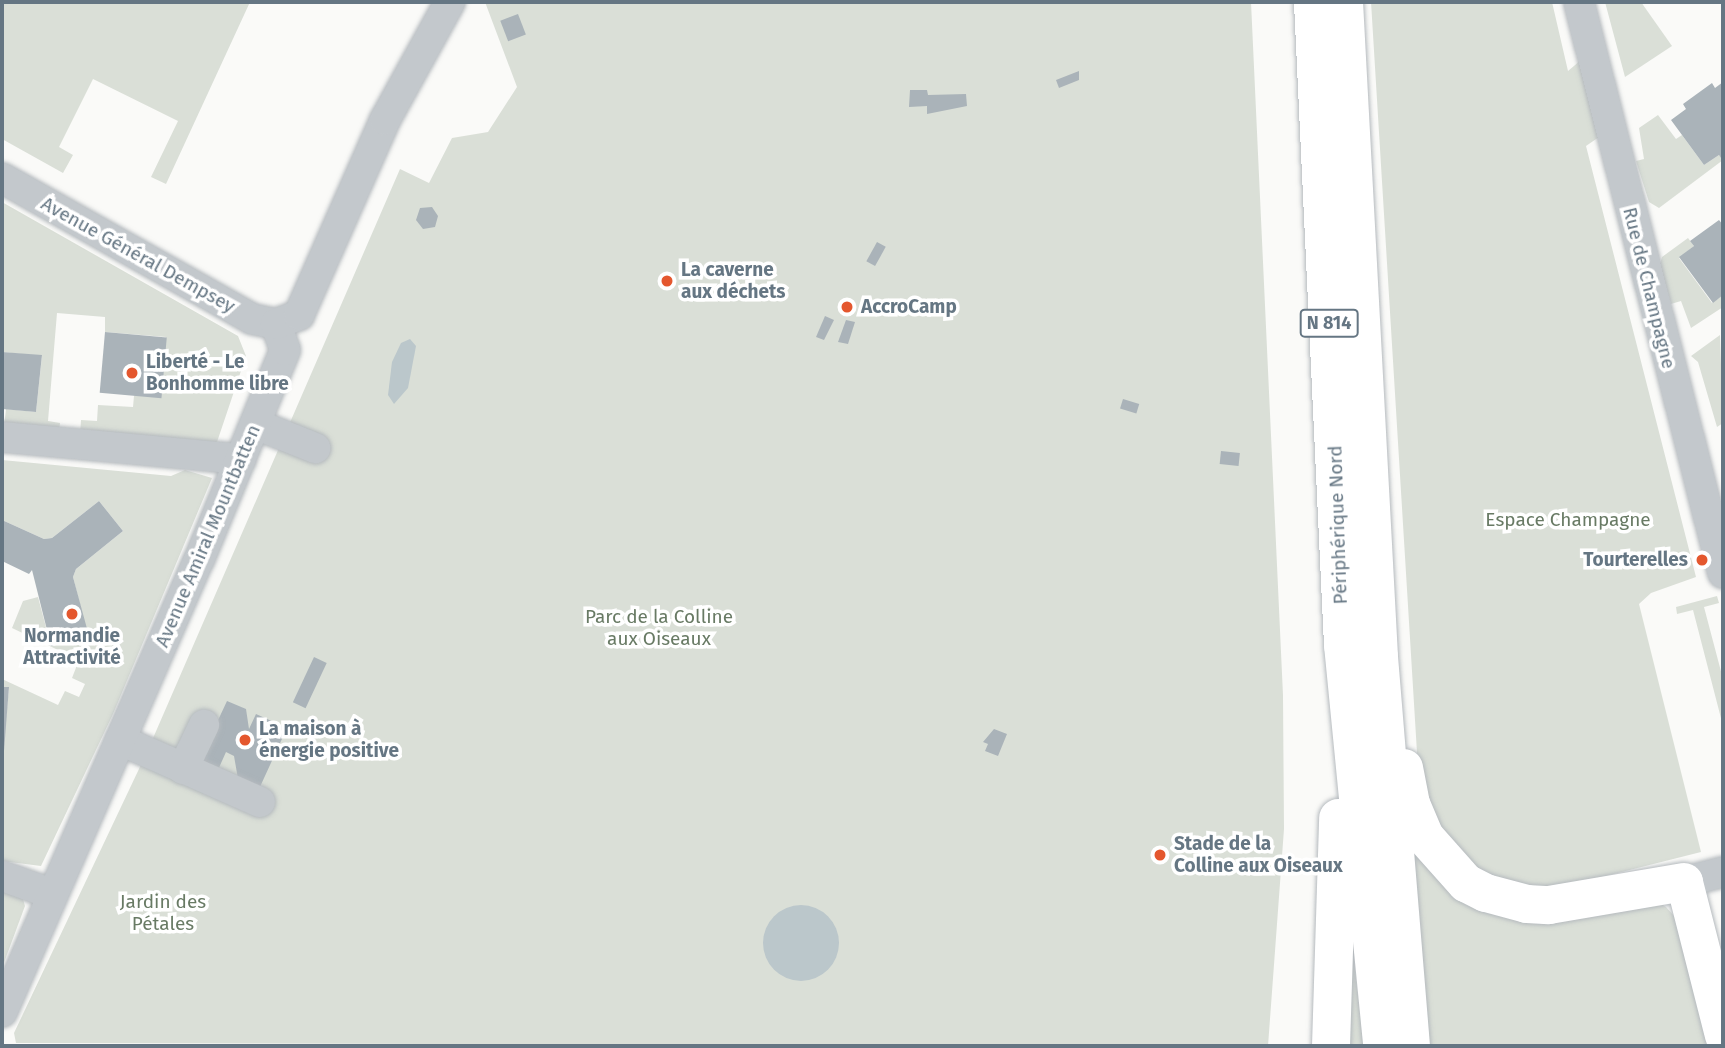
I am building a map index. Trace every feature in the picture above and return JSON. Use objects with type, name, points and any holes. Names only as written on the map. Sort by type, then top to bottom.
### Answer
[{"type":"highway","name":"Périphérique Nord","points":[[1313,2],[1343,645],[1382,1046]]},
{"type":"highway","name":"Périphérique Nord","points":[[1344,2],[1379,657],[1411,1046]]},
{"type":"highway","points":[[1331,1046],[1343,645]]},
{"type":"highway","points":[[1379,657],[1397,700],[1411,804],[1436,852],[1466,883],[1504,900],[1549,905],[1684,882]]},
{"type":"main road","points":[[1684,882],[1723,1035]]},
{"type":"street","points":[[276,324],[299,315],[385,120],[450,2]]},
{"type":"street","name":"Rue de Champagne","points":[[1579,2],[1723,573]]},
{"type":"street","name":"Avenue Général Dempsey","points":[[2,178],[252,319],[276,324]]},
{"type":"street","name":"Avenue Amiral Mountbatten","points":[[2,1012],[285,350],[276,324]]},
{"type":"street","points":[[255,424],[315,448]]},
{"type":"street","points":[[2,436],[240,459]]},
{"type":"street","points":[[183,769],[204,725]]},
{"type":"street","points":[[120,740],[260,802]]},
{"type":"street","points":[[1684,882],[1723,872]]},
{"type":"street","points":[[2,876],[52,894]]},
{"type":"green space","points":[[2,2],[250,2],[166,184],[151,177],[178,121],[93,79],[59,147],[73,155],[63,173],[2,139]]},
{"type":"green space","name":"Parc de la Colline aux Oiseaux","points":[[485,2],[1251,2],[1283,695],[1284,829],[1268,1046],[16,1043],[14,1033],[147,752],[400,169],[429,183],[452,138],[488,132],[517,87]]},
{"type":"green space","name":"Espace Champagne","points":[[1371,2],[1552,2],[1568,71],[1581,60],[1599,137],[1586,146],[1696,577],[1651,593],[1639,604],[1701,852],[1570,885],[1547,888],[1497,881],[1471,864],[1446,838],[1427,806],[1418,769]]},
{"type":"green space","points":[[1605,2],[1641,2],[1672,46],[1625,77]]},
{"type":"green space","points":[[1658,115],[1676,139],[1682,135],[1704,165],[1719,155],[1723,160],[1659,208],[1649,202],[1636,161],[1644,159],[1639,128]]},
{"type":"green space","points":[[2,202],[238,336],[246,356],[216,445],[80,435],[81,420],[97,421],[98,405],[133,407],[134,396],[166,337],[105,332],[105,317],[57,313],[48,421],[60,423],[59,432],[4,427],[6,409],[36,412],[42,356],[2,352]]},
{"type":"green space","points":[[1688,238],[1694,246],[1679,258],[1712,303],[1723,295],[1723,307],[1691,328],[1681,301],[1671,304],[1660,264],[1662,257]]},
{"type":"green space","points":[[1720,335],[1723,423],[1717,427],[1698,362],[1691,356]]},
{"type":"green space","points":[[2,460],[171,476],[185,470],[212,478],[113,714],[41,866],[2,861],[2,756],[9,688],[2,687],[2,679],[58,705],[65,691],[79,697],[85,684],[72,678],[79,660],[12,628],[23,601],[38,597],[51,646],[88,636],[73,577],[76,569],[123,531],[99,501],[52,538],[44,539],[2,520]]},
{"type":"green space","points":[[1717,596],[1719,603],[1704,607],[1723,679],[1723,726],[1693,610],[1677,614],[1676,607]]},
{"type":"green space","points":[[1410,842],[1454,889],[1657,901],[1666,907],[1675,917],[1710,1046],[1430,1046]]},
{"type":"green space","points":[[1345,886],[1364,1046],[1319,1046]]},
{"type":"green space","points":[[2,887],[23,899],[25,906],[2,968]]},
{"type":"shaded area","points":[[410,339],[416,346],[408,388],[394,404],[388,395],[392,362],[401,343]]},
{"type":"shaded area","points":[[801,905],[815,908],[828,916],[836,929],[839,943],[836,957],[828,970],[815,978],[801,981],[787,978],[774,970],[766,957],[763,943],[766,929],[774,916],[787,908]]},
{"type":"building","points":[[518,14],[526,35],[508,41],[500,21]]},
{"type":"building","points":[[1079,71],[1079,80],[1059,88],[1056,80]]},
{"type":"building","points":[[1723,82],[1723,161],[1719,155],[1704,165],[1671,120],[1686,109],[1683,104],[1712,83],[1715,88]]},
{"type":"building","points":[[910,90],[927,90],[928,95],[966,94],[967,106],[927,114],[927,106],[909,107]]},
{"type":"building","points":[[432,207],[438,216],[435,227],[423,229],[416,220],[420,208]]},
{"type":"building","points":[[1719,220],[1723,225],[1723,295],[1713,303],[1679,257],[1694,246],[1690,241]]},
{"type":"building","points":[[877,242],[886,247],[875,266],[866,261]]},
{"type":"building","points":[[825,316],[834,320],[824,340],[816,337]]},
{"type":"building","points":[[846,320],[855,322],[848,344],[838,342]]},
{"type":"building","name":"Liberté - Le Bonhomme libre","points":[[105,332],[167,337],[161,398],[100,393]]},
{"type":"building","points":[[2,352],[42,355],[36,412],[2,409]]},
{"type":"building","points":[[1123,399],[1139,404],[1136,414],[1120,409]]},
{"type":"building","points":[[1221,451],[1240,453],[1239,466],[1220,464]]},
{"type":"building","points":[[99,501],[123,531],[76,569],[73,577],[89,636],[51,646],[32,570],[29,574],[2,561],[2,520],[44,539],[52,538]]},
{"type":"building","points":[[314,657],[327,663],[306,708],[293,702]]},
{"type":"building","points":[[2,687],[9,687],[4,751],[2,751]]},
{"type":"building","name":"La maison à énergie positive","points":[[227,701],[246,709],[249,729],[256,714],[287,728],[259,789],[238,779],[234,756],[226,752],[218,770],[199,761]]},
{"type":"building","points":[[994,729],[1007,734],[998,756],[985,751],[988,744],[983,742]]},
{"type":"place","name":"La caverne aux déchets","points":[[667,281]]},
{"type":"place","name":"AccroCamp","points":[[847,307]]},
{"type":"place","name":"Liberté - Le Bonhomme libre","points":[[132,373]]},
{"type":"place","name":"Tourterelles","points":[[1702,560]]},
{"type":"place","name":"Normandie Attractivité","points":[[72,614]]},
{"type":"place","name":"La maison à énergie positive","points":[[245,740]]},
{"type":"place","name":"Stade de la Colline aux Oiseaux","points":[[1160,855]]},
{"type":"park label","name":"Jardin des Pétales","points":[[163,913]]}]
